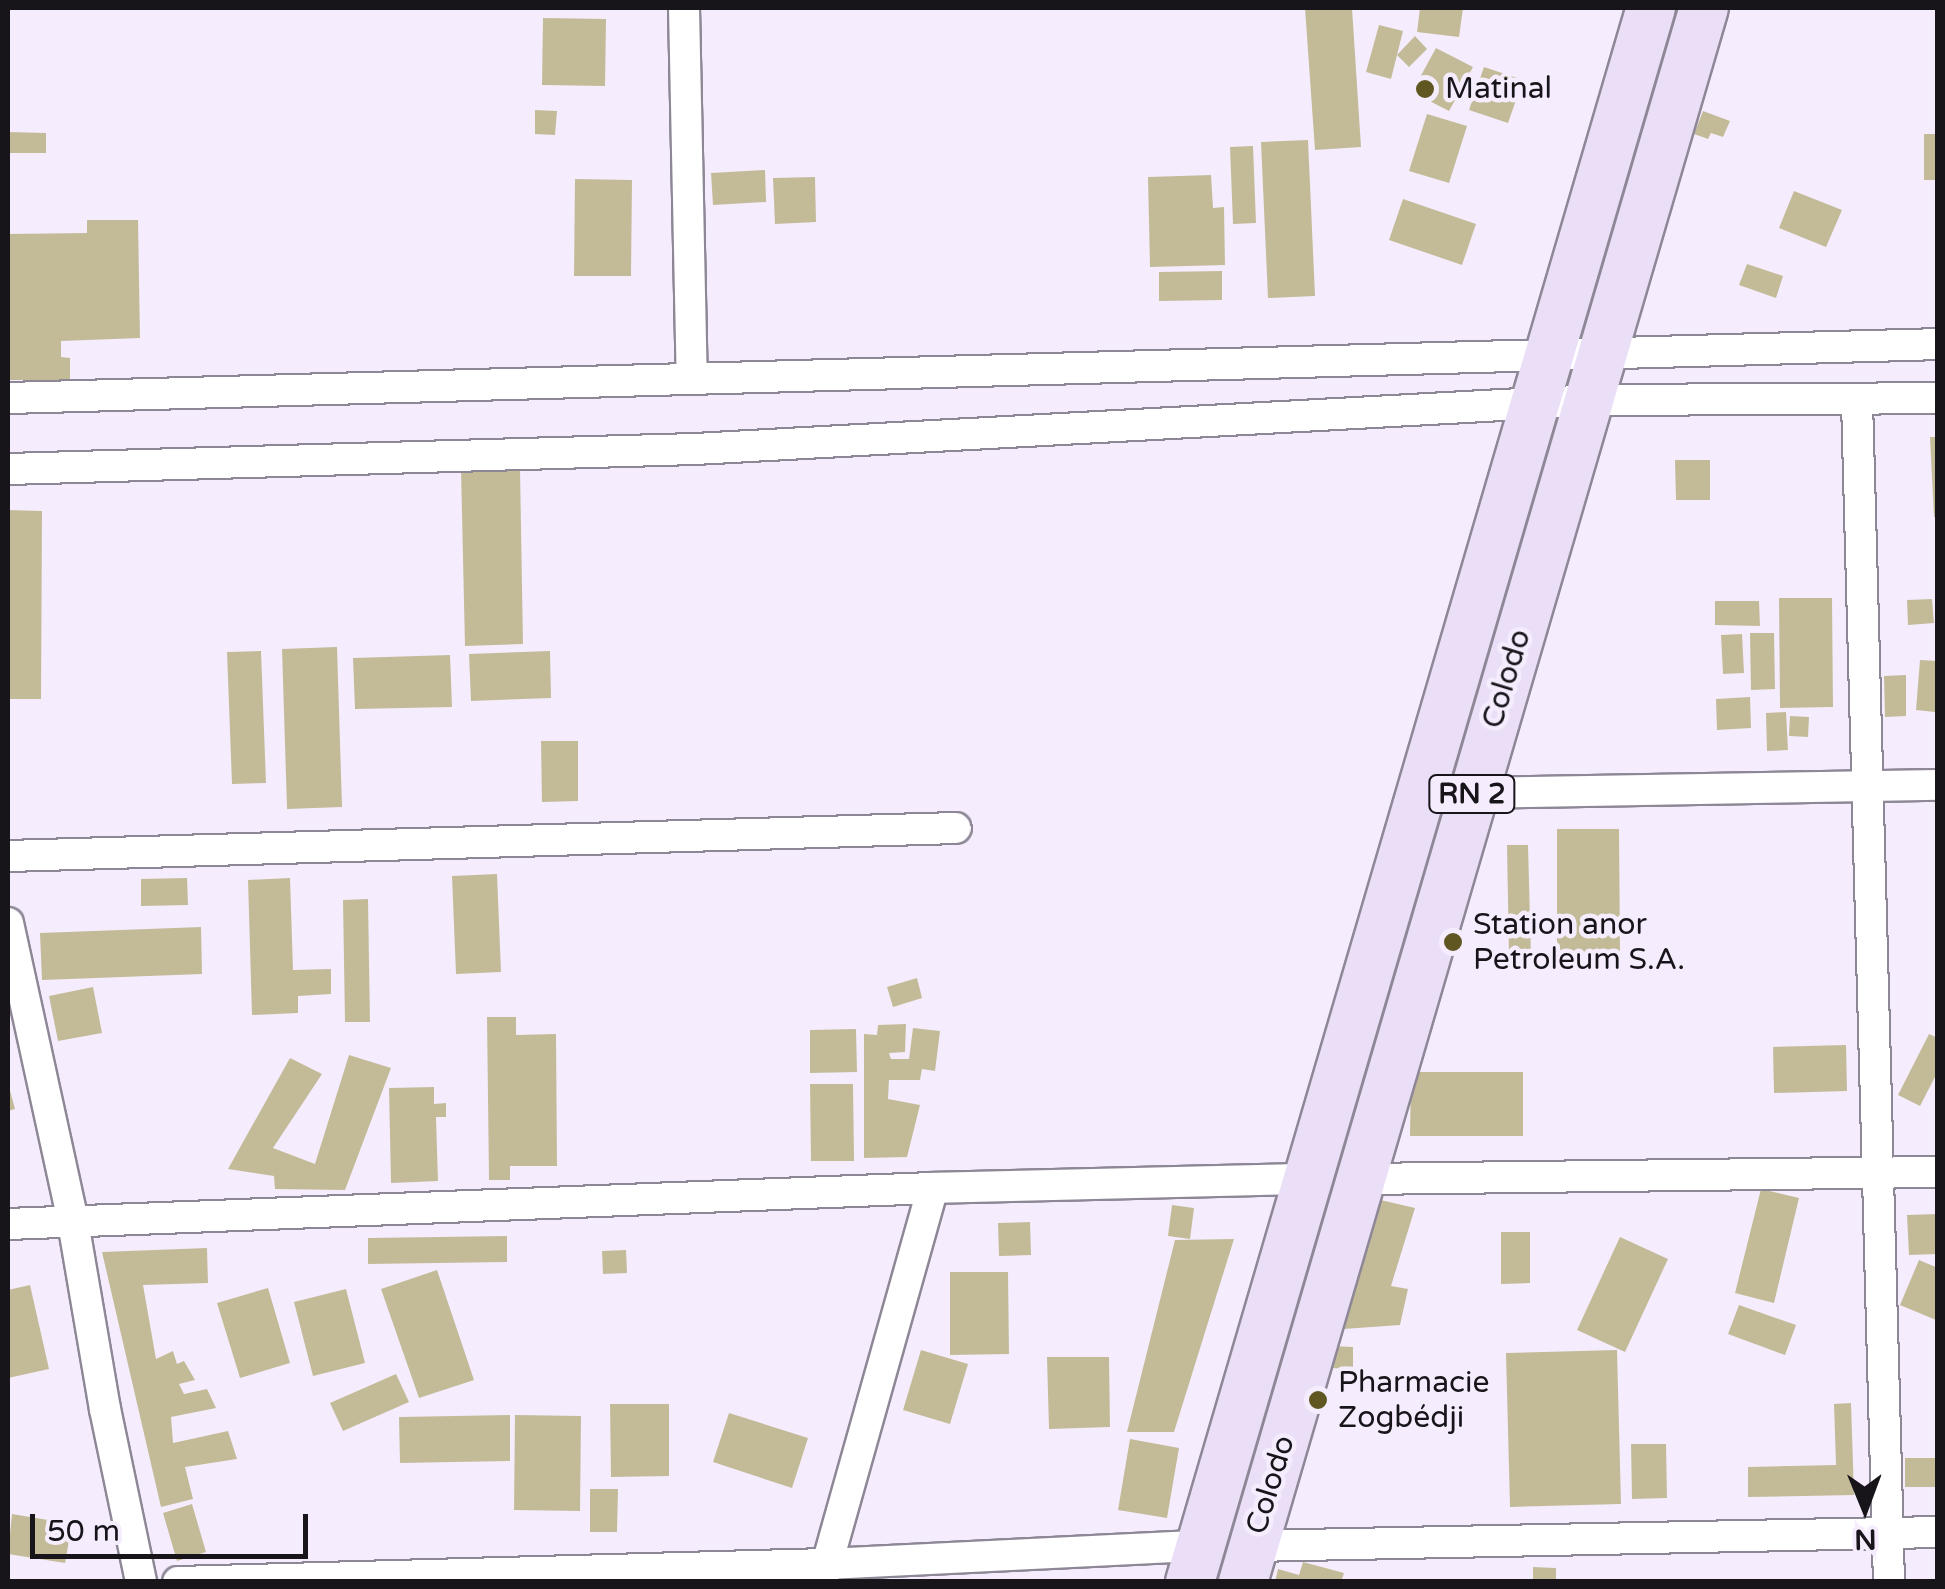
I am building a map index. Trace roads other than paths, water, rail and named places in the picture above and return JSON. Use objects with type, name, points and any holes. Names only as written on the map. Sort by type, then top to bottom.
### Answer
[{"type":"main road","name":"Colodo","points":[[1195,1564],[1651,8]]},
{"type":"main road","name":"Colodo","points":[[1248,1564],[1472,793],[1593,400],[1704,8]]},
{"type":"street","points":[[684,8],[692,376]]},
{"type":"street","points":[[8,398],[1938,344]]},
{"type":"street","points":[[8,469],[695,448],[1533,402],[1938,398]]},
{"type":"street","points":[[1857,401],[1889,1582]]},
{"type":"street","points":[[1472,793],[1938,785]]},
{"type":"street","points":[[8,856],[956,828]]},
{"type":"street","points":[[8,923],[73,1222],[104,1410],[141,1582]]},
{"type":"street","points":[[1362,1179],[1938,1172]]},
{"type":"street","points":[[8,1224],[933,1188],[1306,1179]]},
{"type":"street","points":[[825,1573],[933,1188]]},
{"type":"street","points":[[1248,1564],[1938,1532]]},
{"type":"street","points":[[178,1582],[1195,1564]]},
{"type":"place","name":"Matinal","points":[[1425,89]]},
{"type":"place","name":"Station anor Petroleum S.A.","points":[[1453,942]]},
{"type":"place","name":"Pharmacie Zogbédji","points":[[1318,1400]]}]
